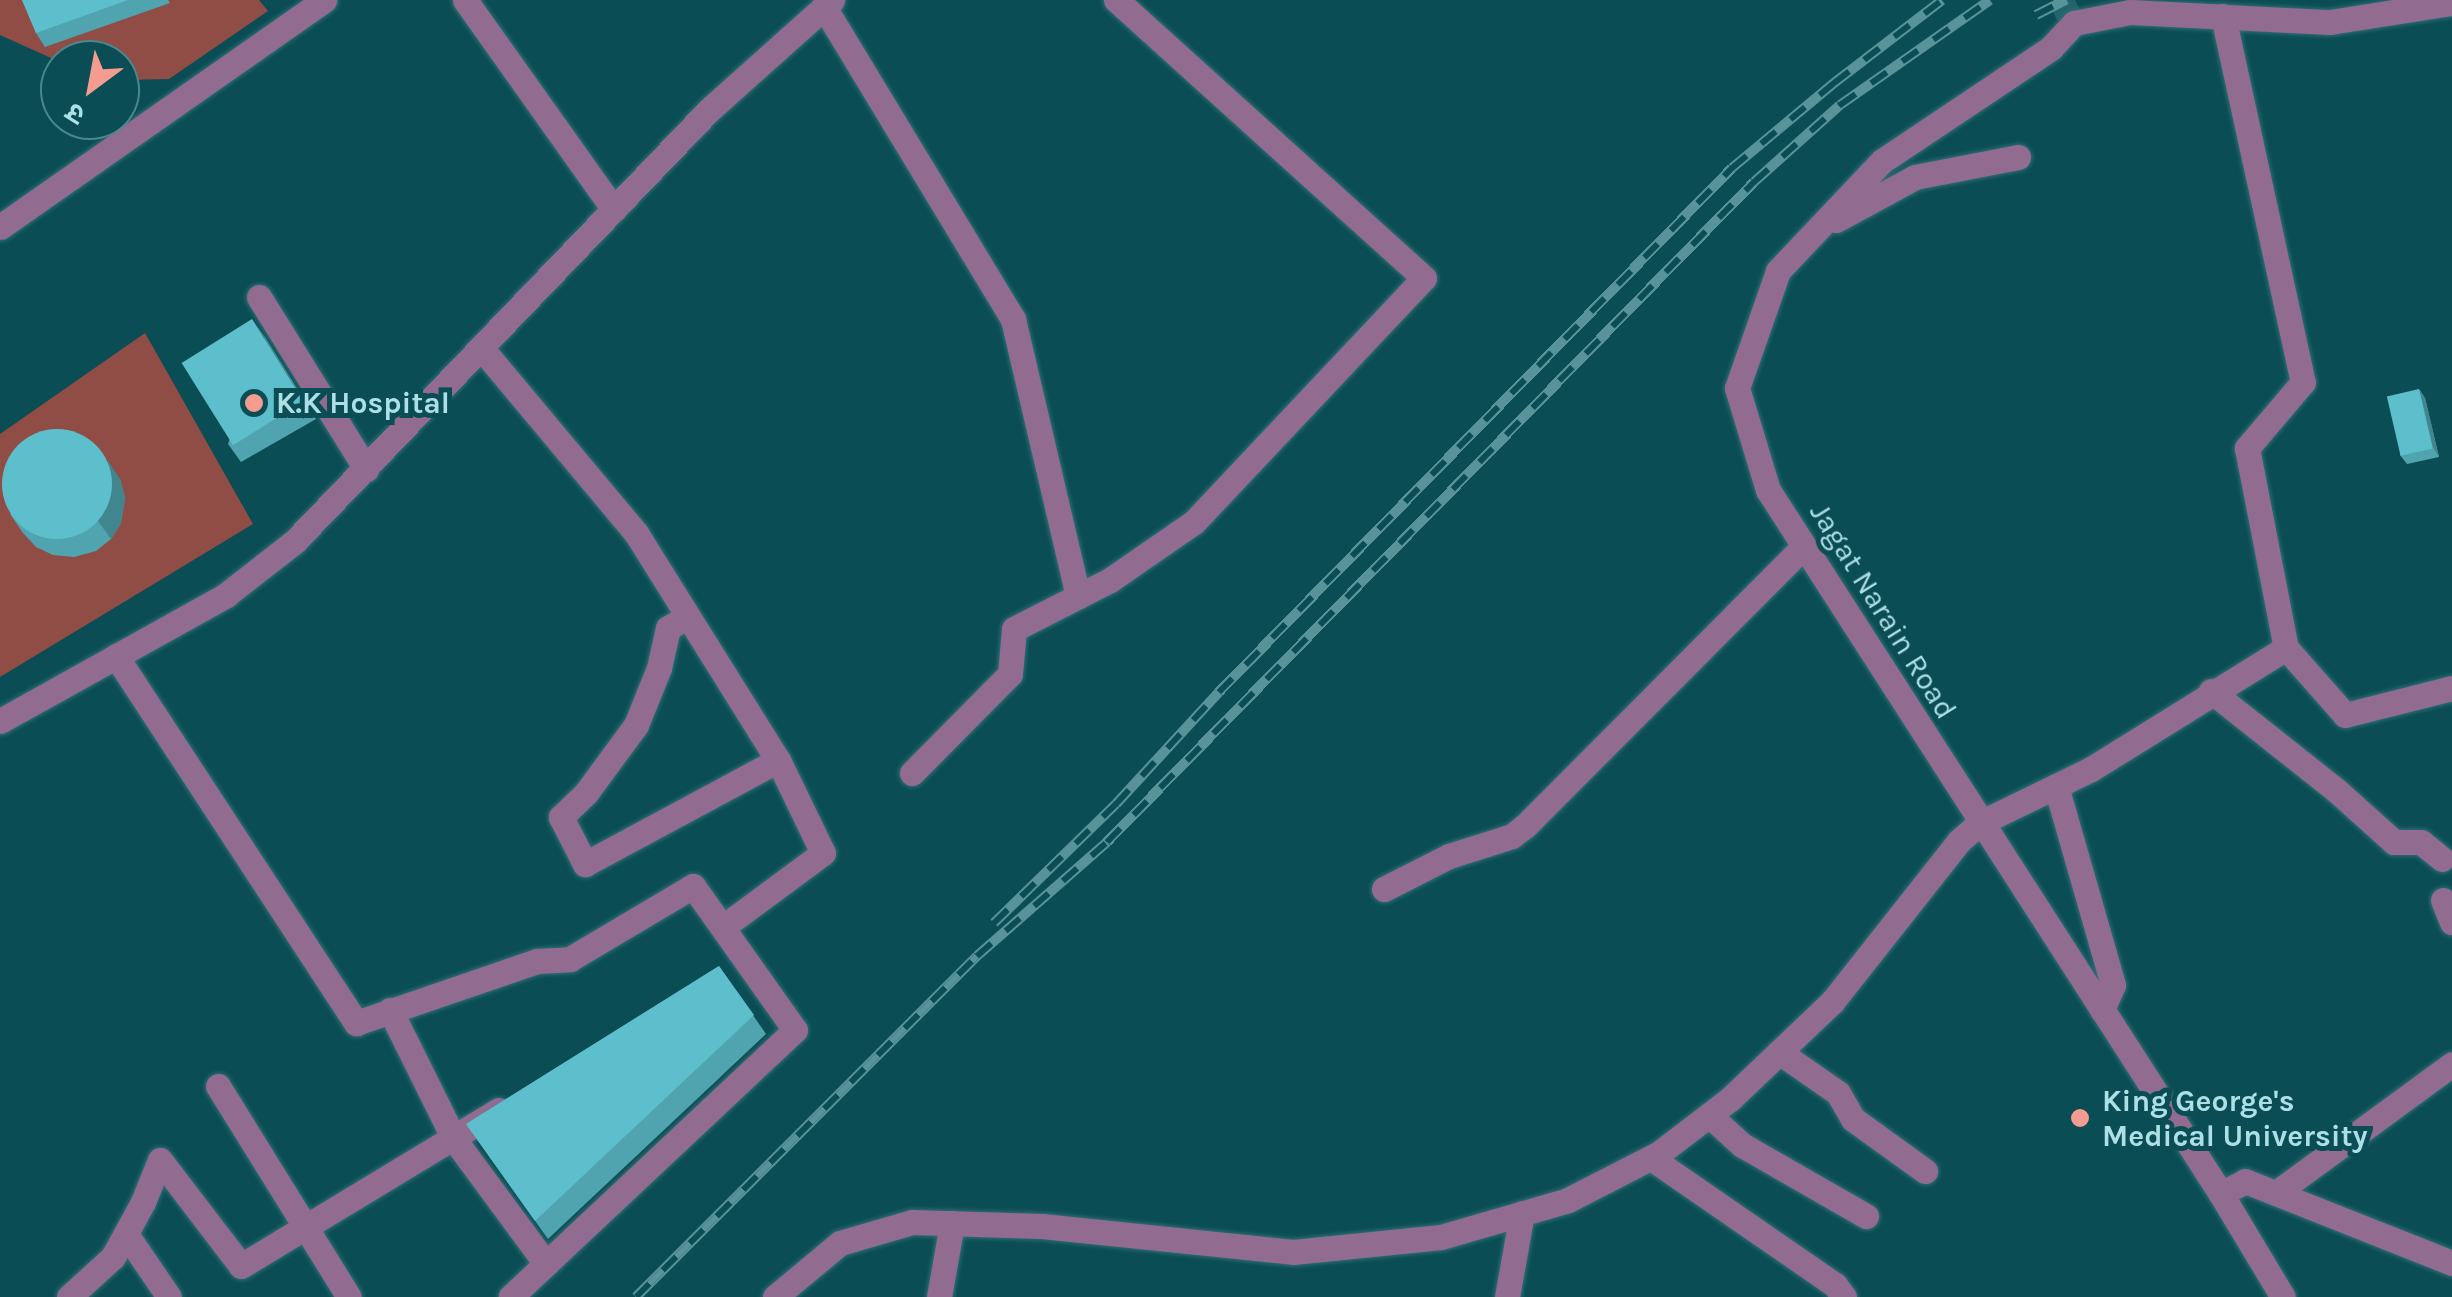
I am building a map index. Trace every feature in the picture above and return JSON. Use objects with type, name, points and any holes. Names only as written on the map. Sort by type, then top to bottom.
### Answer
[{"type":"street","points":[[0,227],[324,0]]},
{"type":"street","points":[[465,0],[614,210]]},
{"type":"street","points":[[912,772],[1010,674],[1014,630],[1078,596],[1194,522],[1424,278],[1116,0]]},
{"type":"street","points":[[2452,3],[2330,22],[2223,16],[2302,382],[2247,448],[2286,648],[2345,715],[2452,688]]},
{"type":"street","points":[[0,721],[226,596],[295,541],[483,350],[709,110],[828,4],[1012,319],[1078,596]]},
{"type":"street","name":"Jagat Narain Road","points":[[2223,16],[2130,12],[2072,19],[2051,48],[1882,161],[1778,271],[1737,388],[1768,490],[2222,1194],[2283,1297]]},
{"type":"street","points":[[1816,232],[1915,176],[2018,157]]},
{"type":"street","points":[[259,297],[366,469]]},
{"type":"street","points":[[483,350],[636,533],[778,760],[824,853],[723,927]]},
{"type":"street","points":[[1384,889],[1449,856],[1512,836],[1525,826],[1804,547]]},
{"type":"street","points":[[687,618],[668,628],[659,668],[636,724],[586,793],[561,816],[585,864],[778,760]]},
{"type":"street","points":[[775,1297],[840,1243],[912,1222],[1042,1226],[1292,1252],[1441,1237],[1568,1200],[1650,1158],[1709,1115],[1779,1052],[1832,1002],[1959,841],[1980,823],[2091,769],[2286,648]]},
{"type":"street","points":[[116,656],[356,1023],[537,960],[570,959],[693,886],[723,927],[735,958],[795,1030],[511,1297]]},
{"type":"street","points":[[2212,692],[2336,790],[2394,842],[2420,842],[2442,859]]},
{"type":"street","points":[[2056,786],[2113,984],[2102,1010]]},
{"type":"street","points":[[390,1010],[454,1139],[546,1264]]},
{"type":"street","points":[[1779,1052],[1838,1093],[1852,1119],[1925,1171]]},
{"type":"street","points":[[2276,1194],[2452,1064]]},
{"type":"street","points":[[218,1086],[349,1297]]},
{"type":"street","points":[[69,1297],[113,1257],[160,1160],[240,1266],[518,1098]]},
{"type":"street","points":[[1709,1115],[1742,1145],[1866,1216]]},
{"type":"street","points":[[1650,1158],[1835,1285],[1844,1297]]},
{"type":"street","points":[[2222,1194],[2245,1181],[2452,1263]]},
{"type":"street","points":[[1508,1297],[1522,1213]]},
{"type":"street","points":[[940,1297],[952,1223]]},
{"type":"street","points":[[126,1234],[169,1297]]},
{"type":"shaded area","points":[[0,0],[259,0],[268,11],[169,79],[140,80],[140,40],[40,40],[40,53],[0,35]]},
{"type":"shaded area","points":[[145,333],[253,524],[0,677],[0,434]]},
{"type":"building","points":[[22,0],[128,0],[36,33]]},
{"type":"building","points":[[252,319],[303,401],[233,445],[182,363]]},
{"type":"building","points":[[2419,389],[2433,448],[2401,456],[2387,396]]},
{"type":"building","points":[[57,429],[78,433],[96,445],[108,463],[112,484],[108,505],[96,523],[78,535],[57,539],[36,535],[18,523],[6,505],[2,484],[6,463],[18,445],[36,433]]},
{"type":"building","points":[[719,966],[754,1015],[535,1221],[466,1124]]},
{"type":"tunnel","points":[[2061,0],[2069,15]]},
{"type":"railway","points":[[994,923],[1116,804],[1219,692],[1732,168],[1942,0]]},
{"type":"railway","points":[[636,1297],[977,956],[1107,842],[1754,182],[1840,105],[1990,0]]},
{"type":"railway","points":[[2036,15],[2066,0]]},
{"type":"place","name":"K.K Hospital","points":[[254,403]]},
{"type":"place","name":"King George's Medical University","points":[[2080,1118]]}]
